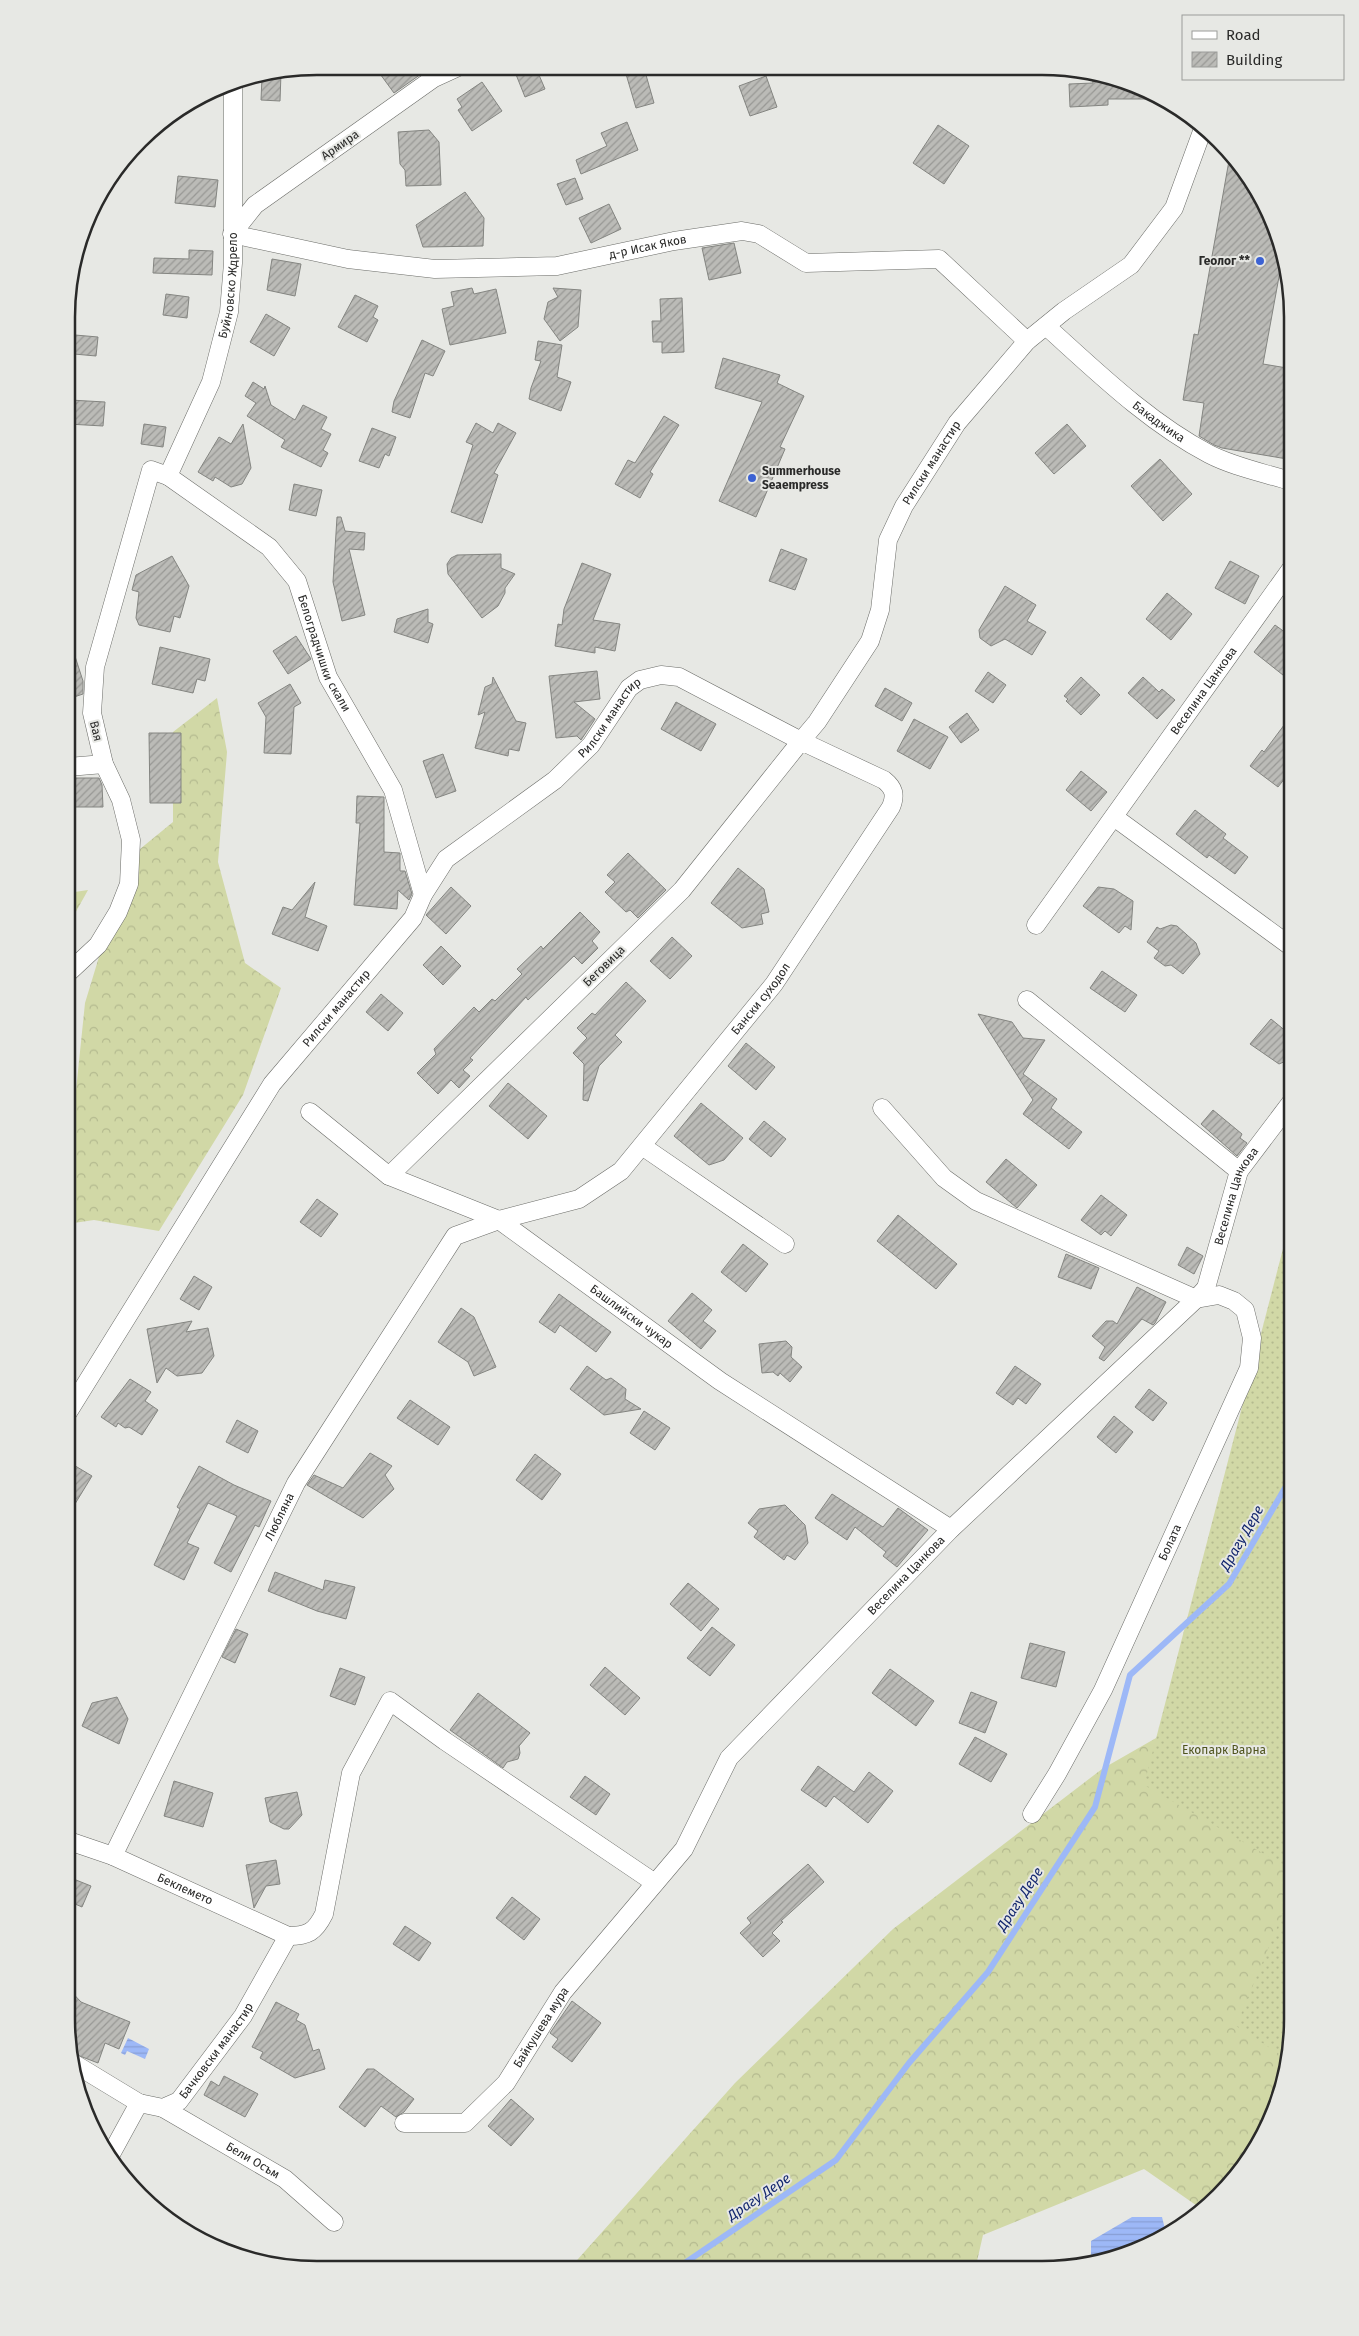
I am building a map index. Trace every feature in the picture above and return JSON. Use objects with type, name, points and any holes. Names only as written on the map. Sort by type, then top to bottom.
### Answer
[{"type":"street","name":"Армира","points":[[232,234],[255,205],[441,75]]},
{"type":"street","name":"Буйновско Ждрело","points":[[168,476],[211,382],[228,312],[233,263],[233,90]]},
{"type":"street","name":"Рилски манастир","points":[[75,1401],[272,1084],[412,918],[423,895],[446,859],[561,774],[590,745],[629,688],[640,680],[661,675],[679,678],[800,741],[817,722],[870,641],[880,610],[888,540],[904,506],[956,423],[1027,342],[1131,264],[1174,208],[1201,134]]},
{"type":"street","name":"д-р Исак Яков","points":[[232,234],[348,259],[434,269],[557,266],[674,241],[742,230],[759,234],[806,263],[939,259],[1027,342]]},
{"type":"street","name":"Бакаджика","points":[[1046,326],[1123,393],[1161,423],[1210,454],[1284,479]]},
{"type":"street","name":"Белоградчишки скали","points":[[151,470],[168,476],[270,547],[297,581],[328,677],[393,790],[423,895]]},
{"type":"street","name":"Вая","points":[[75,966],[98,945],[118,912],[128,884],[131,840],[122,800],[104,764],[92,713],[95,668],[151,470]]},
{"type":"street","name":"Веселина Цанкова","points":[[1036,925],[1284,579]]},
{"type":"street","name":"Бански суходол","points":[[499,1220],[579,1199],[621,1171],[774,984],[891,807],[895,797],[891,786],[884,780],[800,741]]},
{"type":"street","name":"Беговица","points":[[389,1176],[682,890],[800,741]]},
{"type":"street","points":[[75,766],[104,764]]},
{"type":"street","points":[[1114,817],[1284,942]]},
{"type":"street","points":[[1027,1000],[1239,1171]]},
{"type":"street","points":[[882,1108],[944,1178],[976,1201],[1196,1299]]},
{"type":"street","name":"Башлийски чукар","points":[[310,1112],[389,1176],[499,1220],[720,1381],[951,1529]]},
{"type":"street","name":"Веселина Цанкова","points":[[655,1883],[684,1849],[729,1758],[951,1529],[1206,1288],[1239,1171],[1284,1112]]},
{"type":"street","points":[[642,1146],[785,1244]]},
{"type":"street","name":"Любляна","points":[[113,1856],[296,1483],[455,1236],[499,1220]]},
{"type":"street","name":"Болата","points":[[1032,1814],[1057,1774],[1103,1690],[1249,1368],[1252,1338],[1245,1310],[1234,1301],[1220,1295],[1196,1299]]},
{"type":"street","name":"Бачковски манастир","points":[[163,2108],[179,2101],[243,2016],[296,1936],[318,1926],[324,1914],[351,1773],[390,1701],[445,1741],[655,1883]]},
{"type":"street","name":"Беклемето","points":[[75,1843],[113,1856],[296,1936]]},
{"type":"street","name":"Байкушева мура","points":[[404,2123],[465,2123],[506,2083],[563,1992],[655,1883]]},
{"type":"street","points":[[80,2067],[139,2103],[163,2108]]},
{"type":"street","points":[[113,2150],[139,2103]]},
{"type":"street","name":"Бели Осъм","points":[[163,2108],[285,2179],[334,2222]]},
{"type":"green space","points":[[217,698],[227,752],[218,862],[245,963],[281,988],[243,1095],[159,1231],[94,1220],[75,1223],[75,1100],[85,1003],[129,858],[173,822],[173,732]]},
{"type":"green space","points":[[88,890],[75,913],[75,892]]},
{"type":"green space","name":"Екопарк Варна","points":[[1284,1245],[1284,1865],[1144,1785]]},
{"type":"green space","points":[[1284,1665],[1284,2019],[1282,2051],[1276,2082],[1266,2112],[1252,2140],[1224,2179],[1202,2201],[1196,2205],[1144,2169],[983,2235],[977,2261],[576,2261],[735,2083],[893,1929],[1102,1769]]},
{"type":"green space","points":[[1284,1910],[1284,2019],[1281,2055],[1236,2026]]},
{"type":"water","points":[[128,2038],[149,2049],[145,2059],[127,2051],[125,2055],[121,2053]]},
{"type":"water","points":[[1132,2217],[1162,2217],[1165,2228],[1135,2243],[1091,2256],[1091,2241]]},
{"type":"building","points":[[381,75],[420,75],[394,93]]},
{"type":"building","points":[[516,75],[539,75],[545,89],[525,97]]},
{"type":"building","points":[[626,75],[646,75],[654,103],[636,108]]},
{"type":"building","points":[[766,76],[777,107],[750,116],[739,86]]},
{"type":"building","points":[[281,78],[280,101],[261,100],[262,82]]},
{"type":"building","points":[[1093,81],[1105,83],[1147,99],[1108,99],[1108,105],[1070,107],[1069,84],[1093,83]]},
{"type":"building","points":[[482,82],[502,111],[472,131],[458,110],[462,107],[457,99]]},
{"type":"building","points":[[627,122],[638,150],[581,174],[576,160],[607,146],[601,133]]},
{"type":"building","points":[[938,125],[969,146],[944,184],[913,163]]},
{"type":"building","points":[[429,130],[439,142],[441,185],[406,186],[405,170],[400,164],[398,132]]},
{"type":"building","points":[[1229,163],[1252,196],[1266,224],[1276,254],[1280,273],[1263,364],[1284,368],[1284,458],[1222,448],[1199,436],[1204,403],[1183,400],[1194,334],[1198,335]]},
{"type":"building","points":[[178,176],[218,180],[215,207],[175,203]]},
{"type":"building","points":[[575,178],[583,199],[566,205],[557,184]]},
{"type":"building","points":[[465,192],[484,218],[483,246],[423,247],[416,225]]},
{"type":"building","points":[[609,204],[621,229],[591,243],[579,218]]},
{"type":"building","points":[[734,243],[741,273],[709,280],[702,248]]},
{"type":"building","points":[[189,250],[213,251],[212,275],[153,273],[154,258],[189,259]]},
{"type":"building","points":[[272,259],[301,264],[295,296],[267,290]]},
{"type":"building","points":[[472,288],[474,294],[496,289],[506,333],[450,345],[442,309],[454,306],[451,292]]},
{"type":"building","points":[[553,288],[581,290],[578,327],[560,341],[544,319],[548,302],[558,297]]},
{"type":"building","points":[[166,294],[189,297],[187,318],[163,315]]},
{"type":"building","points":[[355,295],[378,306],[373,317],[378,320],[367,342],[338,327]]},
{"type":"building","points":[[682,298],[684,352],[662,353],[662,342],[653,342],[652,321],[661,321],[660,299]]},
{"type":"building","points":[[266,314],[290,328],[274,356],[250,342]]},
{"type":"building","points":[[75,335],[98,337],[96,356],[75,354]]},
{"type":"building","points":[[422,340],[445,351],[433,376],[425,373],[410,418],[392,412],[394,401]]},
{"type":"building","points":[[538,341],[562,345],[557,377],[571,382],[561,411],[529,399],[541,361],[535,360]]},
{"type":"building","points":[[723,358],[780,375],[777,383],[804,396],[780,447],[785,449],[756,517],[719,501],[762,402],[715,388]]},
{"type":"building","points":[[253,382],[264,389],[265,386],[271,405],[295,420],[303,405],[327,417],[321,429],[331,434],[323,450],[328,453],[321,467],[281,447],[285,440],[247,416],[256,403],[245,396]]},
{"type":"building","points":[[75,400],[105,402],[103,426],[75,424]]},
{"type":"building","points":[[664,416],[679,425],[650,472],[653,474],[640,498],[615,484],[628,460],[635,463]]},
{"type":"building","points":[[476,423],[493,433],[498,423],[516,433],[494,473],[498,475],[482,523],[451,512],[473,445],[466,442]]},
{"type":"building","points":[[144,424],[166,427],[163,447],[141,444]]},
{"type":"building","points":[[243,424],[251,468],[242,484],[231,487],[215,477],[213,481],[198,472],[219,437],[231,444]]},
{"type":"building","points":[[1067,424],[1086,446],[1054,474],[1035,453]]},
{"type":"building","points":[[372,428],[396,437],[389,456],[385,454],[379,468],[359,461]]},
{"type":"building","points":[[1160,459],[1192,494],[1163,521],[1131,486]]},
{"type":"building","points":[[294,484],[322,490],[316,516],[289,510]]},
{"type":"building","points":[[337,517],[341,517],[345,531],[365,533],[364,550],[349,549],[365,615],[342,621],[333,582]]},
{"type":"building","points":[[781,549],[807,559],[795,590],[769,581]]},
{"type":"building","points":[[501,554],[501,568],[515,574],[505,588],[505,593],[498,606],[482,618],[448,574],[447,564],[451,558],[457,555]]},
{"type":"building","points":[[172,556],[189,586],[180,618],[174,616],[170,632],[139,625],[136,618],[139,592],[132,590],[136,575]]},
{"type":"building","points":[[1230,561],[1259,576],[1245,604],[1215,588]]},
{"type":"building","points":[[582,563],[611,574],[593,620],[620,624],[615,651],[595,647],[595,653],[555,646],[558,624],[562,625],[564,609]]},
{"type":"building","points":[[1005,586],[1036,605],[1027,621],[1046,632],[1032,655],[1005,639],[991,646],[980,638],[979,630]]},
{"type":"building","points":[[1167,593],[1192,614],[1171,640],[1146,619]]},
{"type":"building","points":[[428,609],[428,622],[433,624],[428,643],[394,632],[397,619]]},
{"type":"building","points":[[1275,625],[1284,632],[1284,676],[1254,652]]},
{"type":"building","points":[[296,636],[311,659],[288,674],[273,651]]},
{"type":"building","points":[[160,647],[210,659],[205,681],[197,679],[193,693],[152,684]]},
{"type":"building","points":[[75,656],[83,681],[83,694],[75,697]]},
{"type":"building","points":[[597,671],[600,699],[574,702],[595,719],[581,740],[577,736],[556,738],[549,676]]},
{"type":"building","points":[[988,672],[1006,685],[993,703],[975,691]]},
{"type":"building","points":[[493,677],[516,721],[526,723],[519,751],[509,749],[508,756],[475,748],[485,712],[478,715],[485,687],[492,684]]},
{"type":"building","points":[[1081,677],[1100,695],[1081,715],[1066,701],[1068,699],[1064,696]]},
{"type":"building","points":[[1143,677],[1159,692],[1162,689],[1175,700],[1157,719],[1128,693]]},
{"type":"building","points":[[290,684],[301,703],[294,707],[291,754],[264,753],[266,717],[258,703]]},
{"type":"building","points":[[885,688],[912,703],[902,721],[875,706]]},
{"type":"building","points":[[676,702],[716,724],[701,751],[661,729]]},
{"type":"building","points":[[967,713],[979,730],[961,743],[949,727]]},
{"type":"building","points":[[914,719],[948,737],[930,769],[897,751]]},
{"type":"building","points":[[1284,725],[1284,779],[1278,787],[1250,766],[1262,750],[1264,752]]},
{"type":"building","points":[[149,733],[181,733],[181,803],[150,803]]},
{"type":"building","points":[[443,754],[456,791],[436,798],[423,761]]},
{"type":"building","points":[[1081,771],[1107,792],[1091,811],[1066,790]]},
{"type":"building","points":[[75,778],[99,778],[102,785],[103,807],[75,807]]},
{"type":"building","points":[[357,796],[384,797],[384,852],[400,853],[400,871],[405,871],[412,894],[409,900],[398,890],[397,909],[354,905],[360,823],[356,823]]},
{"type":"building","points":[[1195,810],[1226,834],[1223,838],[1248,857],[1235,874],[1209,855],[1207,858],[1176,834]]},
{"type":"building","points":[[628,853],[666,890],[638,918],[630,910],[626,912],[605,892],[615,882],[607,875]]},
{"type":"building","points":[[738,868],[764,889],[769,912],[761,914],[763,924],[742,928],[711,903]]},
{"type":"building","points":[[315,882],[305,917],[327,926],[318,951],[272,934],[283,907],[292,910]]},
{"type":"building","points":[[451,887],[471,906],[446,934],[426,915]]},
{"type":"building","points":[[1098,887],[1114,889],[1133,901],[1131,930],[1125,926],[1119,933],[1083,906]]},
{"type":"building","points":[[580,912],[600,932],[592,941],[598,948],[582,964],[574,956],[528,1000],[526,997],[470,1058],[473,1060],[463,1070],[470,1076],[459,1088],[451,1080],[438,1094],[417,1073],[436,1054],[434,1049],[474,1007],[479,1012],[492,999],[495,1001],[522,974],[517,969],[541,946],[543,949]]},
{"type":"building","points":[[1171,925],[1177,926],[1196,943],[1200,954],[1183,974],[1171,965],[1165,966],[1154,958],[1159,951],[1147,942],[1157,927],[1160,929]]},
{"type":"building","points":[[672,937],[692,956],[670,979],[650,961]]},
{"type":"building","points":[[441,946],[461,966],[443,985],[423,965]]},
{"type":"building","points":[[1102,971],[1137,995],[1125,1012],[1090,988]]},
{"type":"building","points":[[626,982],[646,1001],[615,1035],[622,1042],[599,1066],[588,1101],[583,1100],[584,1064],[573,1053],[587,1038],[577,1028],[592,1013],[595,1015]]},
{"type":"building","points":[[381,994],[403,1013],[388,1031],[366,1012]]},
{"type":"building","points":[[978,1014],[1012,1022],[1023,1038],[1045,1040],[1023,1074],[1057,1099],[1051,1108],[1082,1132],[1069,1149],[1023,1114],[1033,1100]]},
{"type":"building","points":[[1271,1019],[1284,1030],[1284,1062],[1279,1064],[1250,1044]]},
{"type":"building","points":[[746,1043],[775,1067],[756,1090],[728,1066]]},
{"type":"building","points":[[508,1083],[547,1116],[528,1139],[489,1106]]},
{"type":"building","points":[[701,1103],[743,1138],[724,1160],[709,1165],[674,1136]]},
{"type":"building","points":[[1213,1110],[1242,1134],[1240,1138],[1247,1143],[1237,1156],[1201,1124]]},
{"type":"building","points":[[764,1121],[786,1139],[771,1157],[749,1139]]},
{"type":"building","points":[[1006,1159],[1037,1185],[1017,1208],[986,1182]]},
{"type":"building","points":[[1101,1195],[1127,1215],[1111,1236],[1105,1231],[1101,1235],[1081,1220]]},
{"type":"building","points":[[317,1199],[338,1214],[321,1237],[300,1222]]},
{"type":"building","points":[[898,1215],[957,1264],[936,1289],[877,1241]]},
{"type":"building","points":[[743,1244],[768,1264],[746,1292],[721,1272]]},
{"type":"building","points":[[1187,1247],[1203,1256],[1194,1274],[1178,1265]]},
{"type":"building","points":[[1066,1254],[1099,1268],[1091,1289],[1058,1277]]},
{"type":"building","points":[[194,1276],[212,1287],[199,1310],[180,1299]]},
{"type":"building","points":[[1137,1287],[1166,1302],[1153,1325],[1142,1319],[1104,1361],[1099,1358],[1105,1347],[1092,1336],[1106,1321],[1113,1321],[1117,1324]]},
{"type":"building","points":[[692,1293],[712,1310],[703,1321],[716,1331],[701,1349],[668,1321]]},
{"type":"building","points":[[559,1294],[611,1332],[596,1352],[560,1325],[555,1333],[539,1322]]},
{"type":"building","points":[[461,1308],[474,1317],[496,1367],[474,1376],[468,1362],[438,1342]]},
{"type":"building","points":[[192,1321],[186,1332],[208,1328],[214,1356],[202,1373],[177,1376],[166,1368],[157,1383],[147,1329]]},
{"type":"building","points":[[786,1341],[792,1347],[791,1357],[802,1367],[790,1382],[780,1373],[778,1376],[773,1372],[762,1373],[759,1344]]},
{"type":"building","points":[[587,1366],[606,1380],[611,1378],[626,1389],[625,1399],[641,1409],[604,1415],[570,1389]]},
{"type":"building","points":[[1015,1366],[1041,1384],[1026,1404],[1018,1398],[1013,1405],[996,1393]]},
{"type":"building","points":[[130,1379],[151,1392],[145,1401],[158,1410],[142,1435],[118,1423],[116,1427],[101,1417]]},
{"type":"building","points":[[1149,1389],[1167,1403],[1153,1421],[1135,1407]]},
{"type":"building","points":[[410,1400],[450,1427],[438,1445],[397,1418]]},
{"type":"building","points":[[644,1411],[670,1428],[655,1450],[630,1433]]},
{"type":"building","points":[[1114,1416],[1133,1432],[1116,1453],[1097,1437]]},
{"type":"building","points":[[237,1420],[258,1431],[248,1453],[226,1442]]},
{"type":"building","points":[[370,1453],[392,1466],[385,1475],[394,1489],[363,1518],[307,1485],[314,1475],[343,1488]]},
{"type":"building","points":[[535,1454],[561,1474],[542,1500],[516,1480]]},
{"type":"building","points":[[75,1466],[92,1476],[75,1504]]},
{"type":"building","points":[[199,1466],[234,1485],[271,1501],[259,1527],[255,1525],[231,1572],[214,1563],[237,1516],[208,1503],[187,1543],[199,1548],[184,1580],[154,1565],[180,1509],[177,1507]]},
{"type":"building","points":[[832,1494],[883,1527],[898,1508],[928,1530],[897,1567],[883,1556],[886,1552],[855,1527],[847,1540],[815,1518]]},
{"type":"building","points":[[785,1505],[805,1525],[808,1543],[795,1560],[787,1555],[784,1560],[754,1537],[758,1531],[748,1523],[759,1509]]},
{"type":"building","points":[[275,1572],[323,1590],[325,1580],[355,1587],[346,1619],[317,1611],[268,1591]]},
{"type":"building","points":[[688,1583],[719,1609],[701,1631],[670,1604]]},
{"type":"building","points":[[712,1627],[735,1645],[710,1676],[687,1658]]},
{"type":"building","points":[[236,1629],[248,1634],[235,1663],[222,1657]]},
{"type":"building","points":[[1030,1643],[1065,1652],[1056,1687],[1021,1678]]},
{"type":"building","points":[[605,1667],[640,1698],[625,1715],[590,1685]]},
{"type":"building","points":[[340,1668],[365,1677],[355,1705],[330,1696]]},
{"type":"building","points":[[890,1669],[934,1701],[916,1726],[872,1693]]},
{"type":"building","points":[[971,1692],[997,1702],[985,1733],[959,1723]]},
{"type":"building","points":[[478,1693],[530,1733],[519,1746],[520,1753],[518,1759],[507,1762],[503,1768],[450,1730]]},
{"type":"building","points":[[117,1697],[128,1719],[119,1744],[82,1726],[92,1703]]},
{"type":"building","points":[[975,1737],[1007,1754],[991,1782],[959,1764]]},
{"type":"building","points":[[818,1766],[854,1792],[869,1772],[893,1791],[868,1823],[834,1796],[826,1807],[801,1790]]},
{"type":"building","points":[[585,1776],[610,1794],[596,1815],[570,1797]]},
{"type":"building","points":[[174,1781],[213,1793],[203,1827],[164,1816]]},
{"type":"building","points":[[297,1792],[302,1815],[289,1829],[284,1829],[270,1822],[265,1798]]},
{"type":"building","points":[[276,1860],[280,1884],[266,1886],[254,1908],[246,1865]]},
{"type":"building","points":[[808,1864],[824,1882],[781,1921],[783,1922],[772,1933],[780,1941],[763,1957],[740,1933],[751,1923],[747,1918]]},
{"type":"building","points":[[75,1880],[91,1886],[82,1907],[75,1904]]},
{"type":"building","points":[[512,1897],[540,1919],[524,1940],[496,1918]]},
{"type":"building","points":[[405,1926],[431,1943],[419,1961],[393,1944]]},
{"type":"building","points":[[75,1996],[81,2002],[130,2022],[119,2049],[105,2043],[98,2063],[78,2055]]},
{"type":"building","points":[[572,2001],[601,2023],[572,2062],[552,2047],[558,2039],[550,2033]]},
{"type":"building","points":[[276,2002],[299,2014],[296,2020],[305,2025],[313,2051],[319,2049],[325,2069],[295,2078],[260,2058],[263,2052],[252,2047]]},
{"type":"building","points":[[367,2069],[374,2069],[414,2099],[404,2112],[396,2117],[381,2106],[365,2127],[339,2107]]},
{"type":"building","points":[[224,2076],[258,2094],[245,2117],[204,2095],[211,2081],[219,2086]]},
{"type":"building","points":[[511,2099],[534,2119],[511,2146],[488,2126]]},
{"type":"waterway","name":"Драгу Дере","points":[[688,2261],[836,2160],[909,2063],[988,1972],[1095,1807],[1130,1675],[1229,1584],[1284,1490]]},
{"type":"place","name":"Геолог **","points":[[1260,261]]},
{"type":"place","name":"Summerhouse Seaempress","points":[[752,478]]}]
